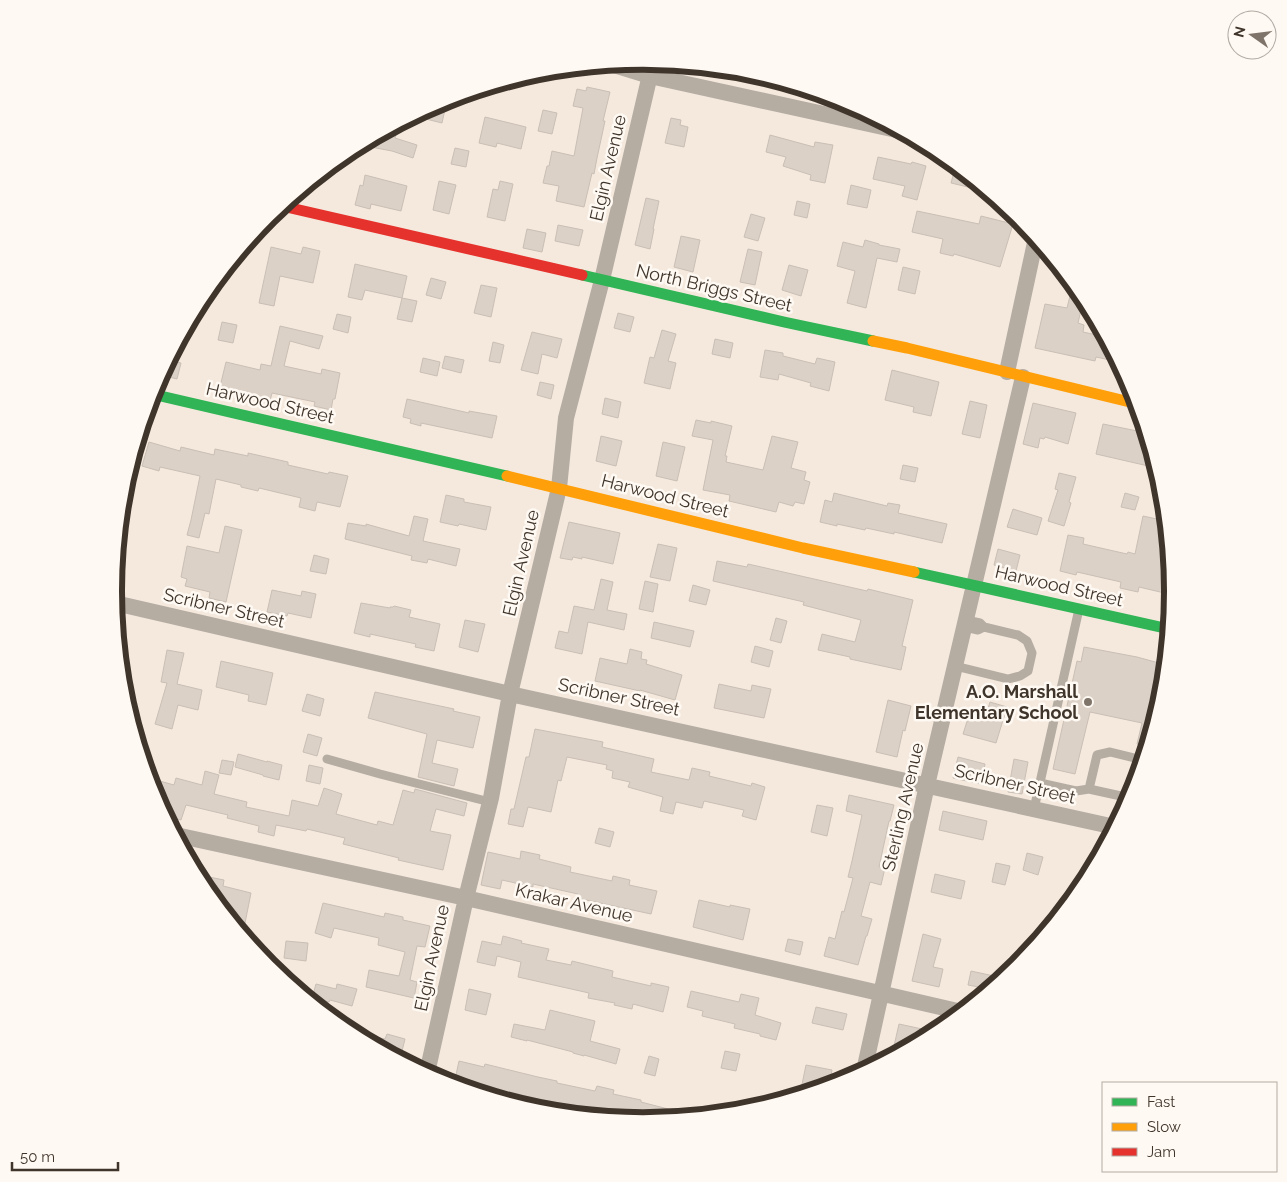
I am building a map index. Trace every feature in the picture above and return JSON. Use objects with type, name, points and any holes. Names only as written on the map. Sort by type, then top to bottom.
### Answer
[{"type":"street","name":"Elgin Avenue","points":[[429,1065],[466,898],[490,802],[510,694],[559,488],[566,418],[602,280],[651,70]]},
{"type":"street","points":[[657,70],[875,125]]},
{"type":"street","name":"North Briggs Street","points":[[291,208],[784,322],[907,348],[1129,402]]},
{"type":"street","name":"Sterling Avenue","points":[[866,1062],[927,785],[974,585],[1015,375],[1035,247]]},
{"type":"street","name":"Harwood Street","points":[[161,396],[559,488],[803,548],[1163,627]]},
{"type":"street","name":"Scribner Street","points":[[123,605],[510,694],[1109,826]]},
{"type":"street","name":"Krakar Avenue","points":[[184,837],[466,898],[953,1010]]},
{"type":"lane","points":[[1034,809],[1079,609]]},
{"type":"lane","points":[[955,666],[1008,679],[1020,676],[1028,670],[1032,653],[1027,641],[1018,635],[984,627],[978,630],[965,623]]},
{"type":"lane","points":[[1089,789],[1097,755],[1110,752],[1137,758]]},
{"type":"lane","points":[[327,759],[490,802]]},
{"type":"lane","points":[[1040,783],[1076,791],[1089,789],[1122,796]]},
{"type":"building","points":[[587,87],[610,92],[594,174],[592,173],[584,207],[556,201],[559,186],[543,183],[552,151],[574,156],[583,108],[573,106],[577,89],[586,91]]},
{"type":"building","points":[[445,110],[442,123],[425,119]]},
{"type":"building","points":[[543,110],[557,113],[552,134],[538,131]]},
{"type":"building","points":[[485,117],[526,127],[521,149],[497,143],[496,147],[479,143]]},
{"type":"building","points":[[671,118],[681,120],[680,125],[688,127],[684,147],[665,143]]},
{"type":"building","points":[[394,134],[396,135],[395,138],[417,145],[413,158],[371,147]]},
{"type":"building","points":[[770,135],[814,147],[815,142],[833,145],[825,183],[810,180],[811,175],[783,166],[786,157],[766,152]]},
{"type":"building","points":[[455,148],[469,151],[466,167],[451,164]]},
{"type":"building","points":[[878,157],[926,166],[917,200],[902,196],[905,186],[873,179]]},
{"type":"building","points":[[954,173],[974,188],[951,183]]},
{"type":"building","points":[[365,175],[407,186],[401,211],[371,204],[370,209],[355,205],[360,185],[363,186]]},
{"type":"building","points":[[439,181],[456,185],[449,214],[433,210]]},
{"type":"building","points":[[500,181],[513,184],[505,221],[487,217],[493,189],[498,190]]},
{"type":"building","points":[[851,185],[871,190],[867,208],[847,204]]},
{"type":"building","points":[[646,198],[659,201],[650,249],[635,245]]},
{"type":"building","points":[[797,201],[810,204],[807,218],[794,215]]},
{"type":"building","points":[[917,211],[979,224],[981,216],[1013,224],[1000,267],[954,254],[953,256],[940,253],[943,239],[912,232]]},
{"type":"building","points":[[751,214],[765,218],[758,241],[744,237]]},
{"type":"building","points":[[558,225],[583,230],[579,246],[555,241]]},
{"type":"building","points":[[527,229],[546,233],[542,252],[523,248]]},
{"type":"building","points":[[681,236],[700,240],[693,272],[674,267]]},
{"type":"building","points":[[865,240],[900,249],[897,262],[877,258],[866,308],[847,303],[855,271],[837,266],[843,242],[863,247]]},
{"type":"building","points":[[271,247],[301,254],[303,247],[320,251],[313,283],[280,276],[274,306],[259,303]]},
{"type":"building","points":[[748,249],[762,252],[755,285],[740,282]]},
{"type":"building","points":[[355,264],[407,276],[402,298],[365,290],[362,300],[348,297]]},
{"type":"building","points":[[789,265],[808,270],[801,296],[782,290]]},
{"type":"building","points":[[903,267],[920,271],[915,294],[898,290]]},
{"type":"building","points":[[431,278],[446,282],[441,299],[426,295]]},
{"type":"building","points":[[481,285],[497,288],[491,317],[474,313]]},
{"type":"building","points":[[1071,293],[1081,309],[1078,323],[1084,325],[1083,332],[1097,335],[1111,360],[1096,357],[1095,361],[1035,348],[1045,304],[1067,308]]},
{"type":"building","points":[[402,298],[417,301],[412,322],[397,319]]},
{"type":"building","points":[[618,313],[634,317],[630,332],[614,328]]},
{"type":"building","points":[[337,314],[351,317],[348,333],[333,329]]},
{"type":"building","points":[[222,322],[237,325],[233,343],[218,340]]},
{"type":"building","points":[[280,326],[323,336],[319,349],[290,341],[284,366],[321,374],[322,369],[340,373],[331,410],[314,406],[315,402],[272,393],[270,401],[219,391],[226,362],[260,370],[261,364],[271,366]]},
{"type":"building","points":[[662,330],[676,334],[668,361],[676,363],[670,389],[644,383],[650,357],[654,358]]},
{"type":"building","points":[[532,332],[562,339],[557,358],[542,354],[538,374],[521,370]]},
{"type":"building","points":[[715,339],[733,343],[730,358],[712,354]]},
{"type":"building","points":[[493,342],[504,345],[500,363],[489,361]]},
{"type":"building","points":[[765,350],[783,353],[783,356],[815,364],[817,358],[835,362],[829,391],[810,386],[811,383],[779,374],[778,380],[760,377]]},
{"type":"building","points":[[445,356],[464,360],[461,373],[442,368]]},
{"type":"building","points":[[423,358],[440,362],[437,376],[420,372]]},
{"type":"building","points":[[176,362],[181,363],[177,379],[169,377]]},
{"type":"building","points":[[892,370],[939,382],[931,416],[913,412],[914,407],[885,400]]},
{"type":"building","points":[[540,382],[554,385],[551,399],[537,395]]},
{"type":"building","points":[[605,398],[621,402],[618,418],[602,414]]},
{"type":"building","points":[[407,399],[469,413],[469,411],[497,416],[492,438],[421,423],[421,426],[410,423],[411,419],[403,417]]},
{"type":"building","points":[[970,401],[987,405],[980,438],[962,434]]},
{"type":"building","points":[[1033,403],[1076,413],[1068,444],[1045,437],[1044,439],[1040,438],[1038,448],[1023,444]]},
{"type":"building","points":[[696,420],[732,426],[725,456],[727,456],[726,462],[763,470],[772,436],[798,442],[791,468],[806,472],[804,480],[810,482],[804,504],[795,502],[793,506],[779,502],[776,512],[729,501],[730,495],[703,490],[713,440],[692,436]]},
{"type":"building","points":[[1103,424],[1139,431],[1149,466],[1096,454]]},
{"type":"building","points":[[601,436],[622,441],[616,466],[596,461]]},
{"type":"building","points":[[149,442],[180,451],[181,447],[214,455],[215,449],[248,456],[248,453],[288,462],[288,465],[328,474],[329,472],[348,476],[340,507],[317,502],[315,511],[299,507],[301,498],[259,488],[258,491],[216,479],[209,514],[205,513],[199,538],[187,535],[200,476],[160,467],[159,471],[142,466]]},
{"type":"building","points":[[663,442],[685,447],[677,481],[656,476]]},
{"type":"building","points":[[903,465],[918,468],[915,482],[900,479]]},
{"type":"building","points":[[1059,473],[1076,477],[1064,526],[1048,521],[1058,490],[1055,489]]},
{"type":"building","points":[[834,493],[887,506],[888,503],[900,505],[898,513],[947,524],[942,543],[894,532],[894,534],[820,522],[825,500],[832,502]]},
{"type":"building","points":[[1125,493],[1139,497],[1135,510],[1121,507]]},
{"type":"building","points":[[446,495],[464,499],[464,502],[491,507],[486,530],[440,522]]},
{"type":"building","points":[[1013,509],[1042,518],[1037,535],[1007,527]]},
{"type":"building","points":[[414,516],[428,519],[423,541],[460,549],[456,566],[428,559],[427,563],[411,560],[412,556],[345,539],[348,523],[366,526],[366,524],[409,536]]},
{"type":"building","points":[[1143,516],[1159,520],[1164,593],[1139,587],[1138,592],[1120,588],[1121,582],[1077,572],[1076,575],[1060,571],[1068,535],[1084,538],[1083,544],[1127,554],[1128,552],[1135,554]]},
{"type":"building","points":[[569,522],[620,533],[613,564],[582,557],[582,559],[573,557],[572,560],[560,558]]},
{"type":"building","points":[[225,526],[242,530],[226,602],[209,598],[210,592],[185,586],[187,579],[181,577],[187,546],[219,553]]},
{"type":"building","points":[[658,544],[677,548],[670,581],[650,577]]},
{"type":"building","points":[[998,549],[1020,555],[1016,571],[994,565]]},
{"type":"building","points":[[314,555],[329,559],[326,574],[310,571]]},
{"type":"building","points":[[717,561],[747,567],[748,564],[913,600],[902,646],[906,647],[901,670],[818,650],[822,634],[855,642],[861,620],[803,605],[804,602],[713,581]]},
{"type":"building","points":[[601,579],[613,582],[607,610],[627,614],[624,630],[588,622],[582,654],[555,648],[559,631],[568,633],[574,606],[594,610]]},
{"type":"building","points":[[645,581],[658,584],[653,612],[639,609]]},
{"type":"building","points":[[693,585],[710,590],[706,605],[689,601]]},
{"type":"building","points":[[272,590],[301,596],[302,591],[316,594],[311,618],[288,613],[287,616],[267,612]]},
{"type":"building","points":[[361,603],[390,608],[394,606],[411,610],[409,617],[440,624],[434,651],[415,647],[416,644],[370,634],[370,637],[354,633]]},
{"type":"building","points":[[776,618],[787,621],[781,643],[770,640]]},
{"type":"building","points":[[465,620],[485,624],[478,652],[459,647]]},
{"type":"building","points":[[654,622],[694,631],[690,647],[651,638]]},
{"type":"building","points":[[755,646],[773,651],[769,667],[751,662]]},
{"type":"building","points":[[1084,647],[1159,663],[1147,726],[1141,745],[1137,744],[1142,723],[1090,712],[1075,774],[1053,769],[1077,661],[1081,662]]},
{"type":"building","points":[[630,649],[642,652],[641,659],[647,660],[646,664],[682,675],[675,700],[640,690],[595,681],[600,658],[627,664]]},
{"type":"building","points":[[167,650],[184,653],[177,684],[202,690],[198,710],[178,705],[172,729],[155,724],[167,683],[161,682]]},
{"type":"building","points":[[221,661],[273,673],[266,705],[248,701],[249,695],[216,687]]},
{"type":"building","points":[[719,684],[751,691],[752,685],[771,689],[764,718],[714,708]]},
{"type":"building","points":[[375,692],[454,709],[453,711],[480,717],[473,748],[437,740],[432,763],[458,769],[454,786],[418,777],[427,734],[368,718]]},
{"type":"building","points":[[307,694],[324,699],[320,716],[302,711]]},
{"type":"building","points":[[888,700],[911,706],[897,757],[876,752]]},
{"type":"building","points":[[990,702],[1007,707],[996,743],[963,734],[969,715],[985,719]]},
{"type":"building","points":[[535,729],[603,742],[602,747],[654,759],[651,772],[689,780],[692,768],[710,772],[709,776],[751,786],[752,783],[765,787],[756,820],[742,816],[744,810],[704,801],[702,808],[676,802],[673,814],[660,811],[663,797],[628,787],[630,782],[612,778],[613,771],[606,769],[607,765],[567,757],[561,781],[558,780],[551,812],[528,807],[523,827],[508,824],[511,809],[514,809],[526,757],[529,757]]},
{"type":"building","points":[[308,734],[322,738],[317,756],[303,752]]},
{"type":"building","points":[[238,754],[282,765],[279,780],[235,767]]},
{"type":"building","points":[[958,757],[985,764],[981,784],[953,778]]},
{"type":"building","points":[[1014,759],[1028,762],[1022,794],[1008,792]]},
{"type":"building","points":[[222,760],[234,762],[231,775],[219,773]]},
{"type":"building","points":[[309,765],[323,768],[320,784],[306,781]]},
{"type":"building","points":[[205,771],[219,775],[214,794],[247,802],[246,807],[289,816],[292,800],[318,806],[324,788],[342,794],[336,814],[377,825],[378,821],[393,825],[403,790],[414,793],[415,789],[467,803],[464,816],[436,809],[430,831],[451,835],[443,870],[398,860],[399,858],[343,844],[345,838],[307,829],[306,831],[276,825],[274,836],[258,832],[259,826],[227,818],[228,815],[186,805],[181,820],[175,818],[158,781],[174,785],[176,778],[202,785]]},
{"type":"building","points":[[849,795],[894,805],[879,867],[885,868],[881,885],[870,882],[861,916],[872,919],[858,965],[824,956],[829,937],[835,939],[853,878],[848,877],[862,815],[846,811]]},
{"type":"building","points":[[817,805],[833,808],[827,836],[811,832]]},
{"type":"building","points":[[943,811],[987,821],[983,840],[939,830]]},
{"type":"building","points":[[599,828],[614,832],[610,847],[595,843]]},
{"type":"building","points":[[521,851],[540,855],[539,859],[571,867],[570,872],[612,881],[613,876],[630,880],[629,885],[657,891],[651,914],[577,898],[578,894],[533,884],[533,887],[502,880],[500,889],[481,885],[488,852],[520,859]]},
{"type":"building","points":[[1027,853],[1043,857],[1038,875],[1023,870]]},
{"type":"building","points":[[996,863],[1010,866],[1005,885],[992,882]]},
{"type":"building","points":[[935,874],[965,881],[961,899],[931,892]]},
{"type":"building","points":[[209,878],[224,880],[223,886],[251,893],[245,923],[242,922],[230,908]]},
{"type":"building","points":[[699,900],[730,907],[730,905],[750,909],[743,940],[693,927]]},
{"type":"building","points":[[323,903],[384,917],[385,913],[403,917],[403,920],[430,926],[425,947],[417,946],[410,980],[417,982],[414,998],[366,987],[369,970],[399,976],[405,952],[378,945],[379,938],[334,928],[331,938],[315,933]]},
{"type":"building","points":[[923,934],[941,939],[933,967],[943,969],[939,987],[912,981]]},
{"type":"building","points":[[503,936],[522,941],[521,943],[549,949],[546,960],[571,965],[572,961],[613,971],[612,977],[651,986],[651,983],[669,987],[663,1012],[633,1004],[632,1009],[614,1005],[615,1003],[588,998],[589,993],[518,977],[521,962],[497,956],[495,966],[477,962],[482,941],[501,945]]},
{"type":"building","points":[[788,939],[803,942],[800,955],[785,951]]},
{"type":"building","points":[[286,941],[308,943],[306,961],[284,958]]},
{"type":"building","points":[[971,971],[994,976],[981,988],[968,985]]},
{"type":"building","points":[[316,984],[336,989],[337,984],[357,989],[352,1006],[330,1000],[329,1002],[321,1000],[313,994]]},
{"type":"building","points":[[469,989],[491,994],[486,1015],[465,1010]]},
{"type":"building","points":[[691,991],[739,1002],[741,994],[759,998],[755,1015],[781,1023],[776,1040],[734,1028],[735,1024],[702,1016],[703,1011],[687,1007]]},
{"type":"building","points":[[816,1007],[847,1014],[843,1030],[812,1023]]},
{"type":"building","points":[[550,1010],[595,1021],[590,1041],[620,1049],[616,1064],[511,1037],[514,1024],[545,1030]]},
{"type":"building","points":[[899,1024],[924,1029],[904,1042],[894,1046]]},
{"type":"building","points":[[387,1034],[405,1039],[402,1052],[375,1037],[385,1039]]},
{"type":"building","points":[[725,1051],[740,1054],[736,1071],[721,1068]]},
{"type":"building","points":[[649,1056],[659,1059],[655,1076],[644,1073]]},
{"type":"building","points":[[459,1061],[484,1067],[485,1064],[595,1091],[597,1086],[614,1090],[613,1094],[641,1100],[641,1102],[668,1109],[667,1111],[644,1112],[575,1108],[509,1094],[456,1076]]},
{"type":"building","points":[[806,1065],[832,1070],[831,1077],[801,1087]]},
{"type":"traffic: fast","points":[[582,275],[873,341]]},
{"type":"traffic: fast","points":[[161,396],[507,476]]},
{"type":"traffic: fast","points":[[914,572],[1163,628]]},
{"type":"traffic: slow","points":[[873,341],[1129,402]]},
{"type":"traffic: slow","points":[[507,476],[803,548],[914,572]]},
{"type":"traffic: jam","points":[[291,208],[582,275]]},
{"type":"place","name":"A.O. Marshall Elementary School","points":[[1088,702]]}]
